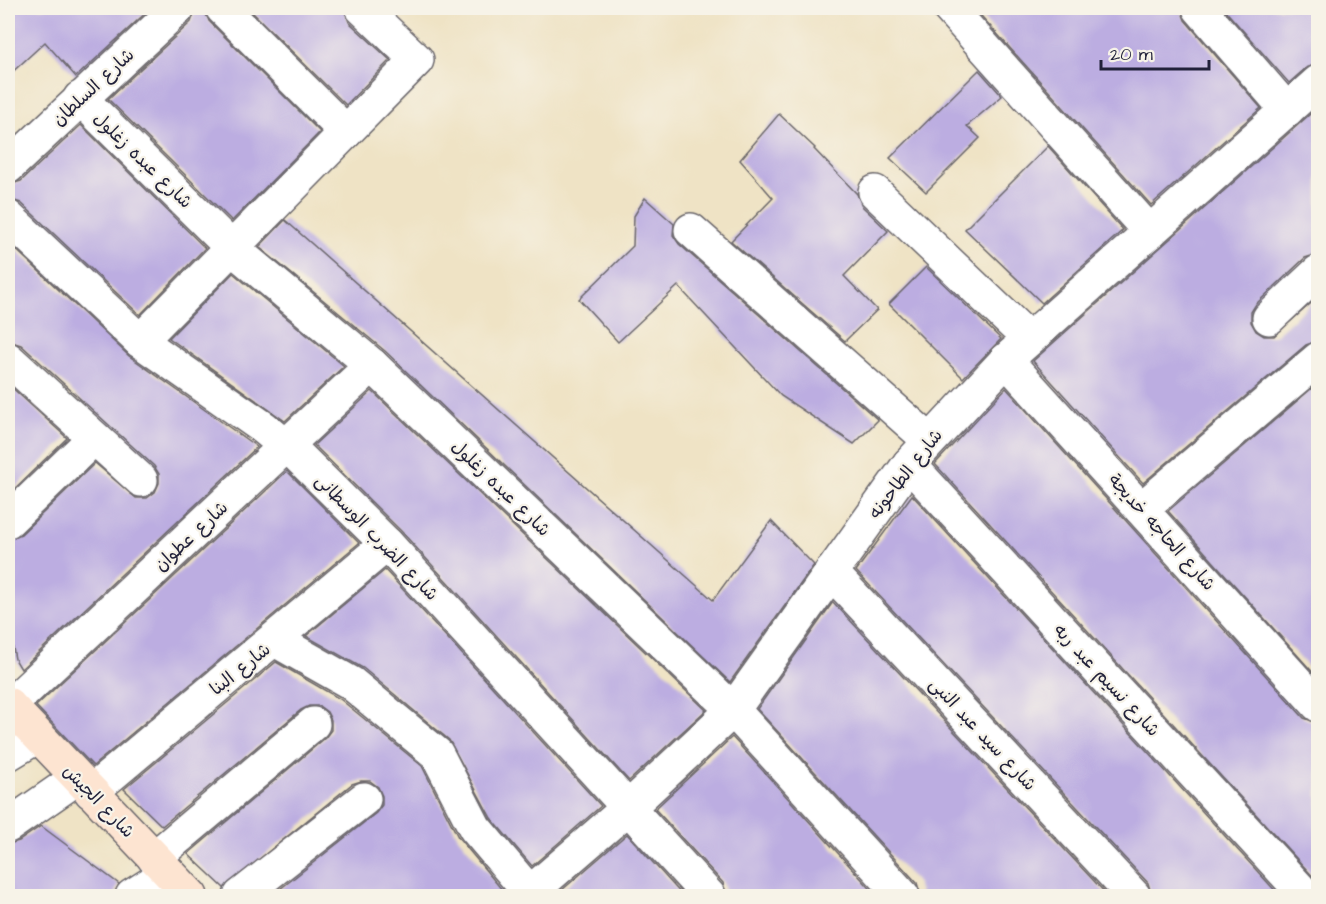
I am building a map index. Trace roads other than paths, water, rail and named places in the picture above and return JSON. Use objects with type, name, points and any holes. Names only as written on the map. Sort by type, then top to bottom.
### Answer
[{"type":"main road","name":"شارع الجيش","points":[[8,705],[191,897]]},
{"type":"street","name":"شارع السلطان","points":[[8,167],[178,8]]},
{"type":"street","points":[[222,8],[346,132]]},
{"type":"street","points":[[140,341],[417,60],[362,8]]},
{"type":"street","points":[[949,8],[1150,232]]},
{"type":"street","points":[[1199,8],[1287,110]]},
{"type":"street","name":"شارع الطاحونه","points":[[528,895],[628,808],[733,710],[919,452],[1017,350],[1318,82]]},
{"type":"street","name":"شارع عبده زغلول","points":[[81,98],[232,248],[372,365],[733,710],[903,897]]},
{"type":"street","name":"شارع الحاجه خديجة","points":[[875,192],[1017,350],[1141,509],[1318,705]]},
{"type":"street","name":"شارع الضرب الوسطانى","points":[[8,217],[140,341],[287,446],[387,544],[709,897]]},
{"type":"street","name":"شارع نسيم عبد ربه","points":[[692,230],[919,452],[1306,897]]},
{"type":"street","points":[[1269,318],[1318,272]]},
{"type":"street","points":[[8,359],[141,480]]},
{"type":"street","points":[[1141,509],[1318,359]]},
{"type":"street","name":"شارع عطوان","points":[[8,705],[372,365]]},
{"type":"street","points":[[8,521],[94,438]]},
{"type":"street","name":"شارع البنا","points":[[8,826],[84,785],[275,640],[387,544]]},
{"type":"street","name":"شارع سيد عبد النبى","points":[[831,572],[1134,897]]},
{"type":"street","points":[[275,640],[351,683],[437,754],[483,839],[528,895]]},
{"type":"street","points":[[132,897],[161,866],[313,723]]},
{"type":"street","points":[[8,754],[38,736]]},
{"type":"street","points":[[240,897],[364,799]]}]
